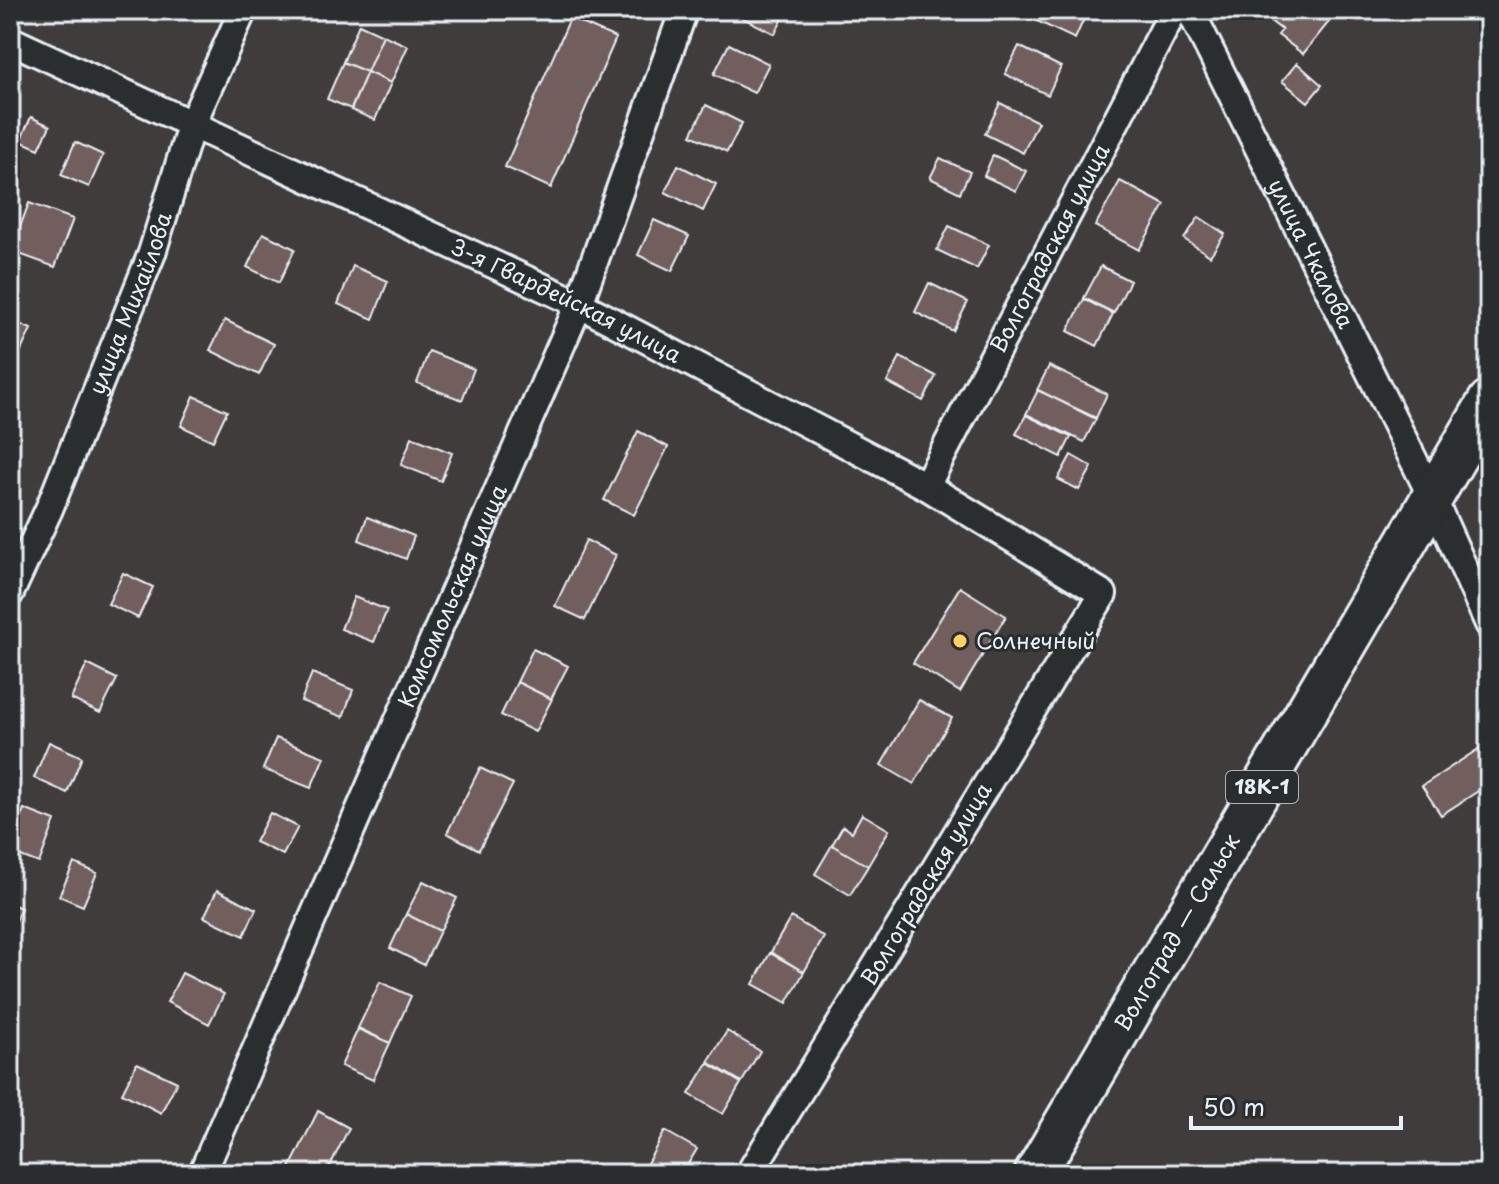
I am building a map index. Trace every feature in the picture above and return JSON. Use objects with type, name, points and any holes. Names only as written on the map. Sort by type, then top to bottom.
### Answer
[{"type":"main road","name":"Волгоград — Сальск","points":[[1035,1174],[1489,401]]},
{"type":"street","name":"улица Михайлова","points":[[10,593],[49,509],[152,253],[191,126],[243,10]]},
{"type":"street","name":"Комсомольская улица","points":[[202,1174],[579,304],[684,10]]},
{"type":"street","name":"Волгоградская улица","points":[[926,486],[1174,10]]},
{"type":"street","name":"улица Чкалова","points":[[1190,10],[1432,497],[1489,624]]},
{"type":"street","name":"3-я Гвардейская улица","points":[[10,40],[579,304],[926,486],[1103,594]]},
{"type":"street","name":"Волгоградская улица","points":[[749,1174],[1103,594]]},
{"type":"building","points":[[741,10],[786,12],[775,34],[739,16]]},
{"type":"building","points":[[1042,10],[1087,12],[1075,39],[1037,21]]},
{"type":"building","points":[[1256,10],[1332,10],[1336,13],[1303,54],[1278,35],[1282,30]]},
{"type":"building","points":[[570,18],[616,38],[551,188],[505,167]]},
{"type":"building","points":[[359,24],[383,35],[367,72],[343,62]]},
{"type":"building","points":[[383,35],[408,46],[391,83],[367,72]]},
{"type":"building","points":[[729,44],[769,64],[754,93],[714,74]]},
{"type":"building","points":[[1019,46],[1061,67],[1048,95],[1005,74]]},
{"type":"building","points":[[343,62],[367,72],[351,109],[327,99]]},
{"type":"building","points":[[1297,63],[1322,85],[1308,102],[1282,81]]},
{"type":"building","points":[[367,72],[391,83],[375,120],[351,110]]},
{"type":"building","points":[[1000,103],[1038,122],[1023,153],[985,134]]},
{"type":"building","points":[[706,105],[742,123],[727,152],[691,135]]},
{"type":"building","points":[[31,117],[50,126],[39,149],[20,141]]},
{"type":"building","points":[[75,142],[103,155],[89,187],[61,175]]},
{"type":"building","points":[[993,155],[1026,171],[1016,191],[984,176]]},
{"type":"building","points":[[940,158],[970,172],[960,193],[930,178]]},
{"type":"building","points":[[678,165],[716,184],[703,211],[665,192]]},
{"type":"building","points":[[1120,181],[1165,205],[1139,250],[1095,226]]},
{"type":"building","points":[[29,203],[73,219],[55,267],[11,251]]},
{"type":"building","points":[[1199,217],[1225,234],[1210,256],[1184,239]]},
{"type":"building","points":[[654,220],[689,236],[672,271],[638,255]]},
{"type":"building","points":[[949,226],[989,245],[977,269],[937,250]]},
{"type":"building","points":[[263,233],[295,249],[279,283],[247,267]]},
{"type":"building","points":[[10,266],[21,269],[14,294],[10,293]]},
{"type":"building","points":[[353,266],[388,281],[373,319],[338,304]]},
{"type":"building","points":[[1101,266],[1130,281],[1114,313],[1084,298]]},
{"type":"building","points":[[929,283],[968,302],[953,331],[915,312]]},
{"type":"building","points":[[1084,299],[1113,314],[1097,346],[1068,331]]},
{"type":"building","points":[[10,320],[31,329],[18,357],[10,353]]},
{"type":"building","points":[[225,320],[274,344],[259,375],[210,350]]},
{"type":"building","points":[[429,351],[474,369],[462,400],[417,383]]},
{"type":"building","points":[[900,357],[936,376],[923,401],[887,382]]},
{"type":"building","points":[[1049,366],[1107,394],[1096,418],[1037,390]]},
{"type":"building","points":[[1038,390],[1096,419],[1084,442],[1026,414]]},
{"type":"building","points":[[194,396],[227,411],[213,441],[181,426]]},
{"type":"building","points":[[1026,415],[1071,437],[1061,457],[1016,434]]},
{"type":"building","points":[[638,431],[668,447],[634,515],[604,500]]},
{"type":"building","points":[[412,437],[452,453],[441,481],[401,465]]},
{"type":"building","points":[[1071,455],[1092,467],[1079,490],[1058,479]]},
{"type":"building","points":[[367,517],[414,536],[406,559],[359,540]]},
{"type":"building","points":[[586,540],[616,555],[585,620],[555,606]]},
{"type":"building","points":[[123,573],[153,587],[138,618],[108,604]]},
{"type":"building","points":[[960,587],[1006,616],[960,692],[913,663]]},
{"type":"building","points":[[354,597],[387,610],[374,642],[341,629]]},
{"type":"building","points":[[533,649],[568,666],[551,699],[517,682]]},
{"type":"building","points":[[87,664],[117,679],[100,713],[71,699]]},
{"type":"building","points":[[312,673],[353,690],[343,717],[301,701]]},
{"type":"building","points":[[517,682],[552,699],[535,732],[501,715]]},
{"type":"building","points":[[919,700],[952,718],[914,784],[881,765]]},
{"type":"building","points":[[276,738],[324,757],[311,788],[263,769]]},
{"type":"building","points":[[49,742],[82,757],[67,793],[34,778]]},
{"type":"building","points":[[1489,742],[1489,784],[1441,815],[1422,786]]},
{"type":"building","points":[[480,768],[513,784],[479,850],[447,833]]},
{"type":"building","points":[[24,809],[55,821],[39,863],[10,852],[10,843]]},
{"type":"building","points":[[270,813],[298,827],[283,855],[255,842]]},
{"type":"building","points":[[862,814],[889,830],[868,866],[832,845],[843,826],[852,832]]},
{"type":"building","points":[[832,845],[868,866],[850,895],[815,874]]},
{"type":"building","points":[[74,863],[97,873],[83,906],[59,896]]},
{"type":"building","points":[[423,881],[457,898],[440,931],[406,914]]},
{"type":"building","points":[[217,890],[256,909],[244,936],[204,917]]},
{"type":"building","points":[[10,903],[21,908],[10,935]]},
{"type":"building","points":[[406,914],[440,931],[424,965],[390,948]]},
{"type":"building","points":[[791,917],[824,937],[804,972],[771,952]]},
{"type":"building","points":[[770,953],[804,972],[787,1003],[753,984]]},
{"type":"building","points":[[182,973],[224,994],[209,1024],[167,1002]]},
{"type":"building","points":[[380,982],[411,996],[390,1043],[358,1028]]},
{"type":"building","points":[[358,1029],[390,1043],[373,1080],[341,1066]]},
{"type":"building","points":[[727,1031],[760,1051],[742,1082],[708,1062]]},
{"type":"building","points":[[137,1063],[177,1082],[161,1113],[122,1093]]},
{"type":"building","points":[[708,1063],[741,1083],[723,1114],[689,1094]]},
{"type":"building","points":[[318,1111],[349,1128],[326,1174],[287,1174]]},
{"type":"building","points":[[665,1131],[697,1149],[682,1174],[657,1174],[645,1167]]},
{"type":"place","name":"Солнечный","points":[[960,641]]}]
